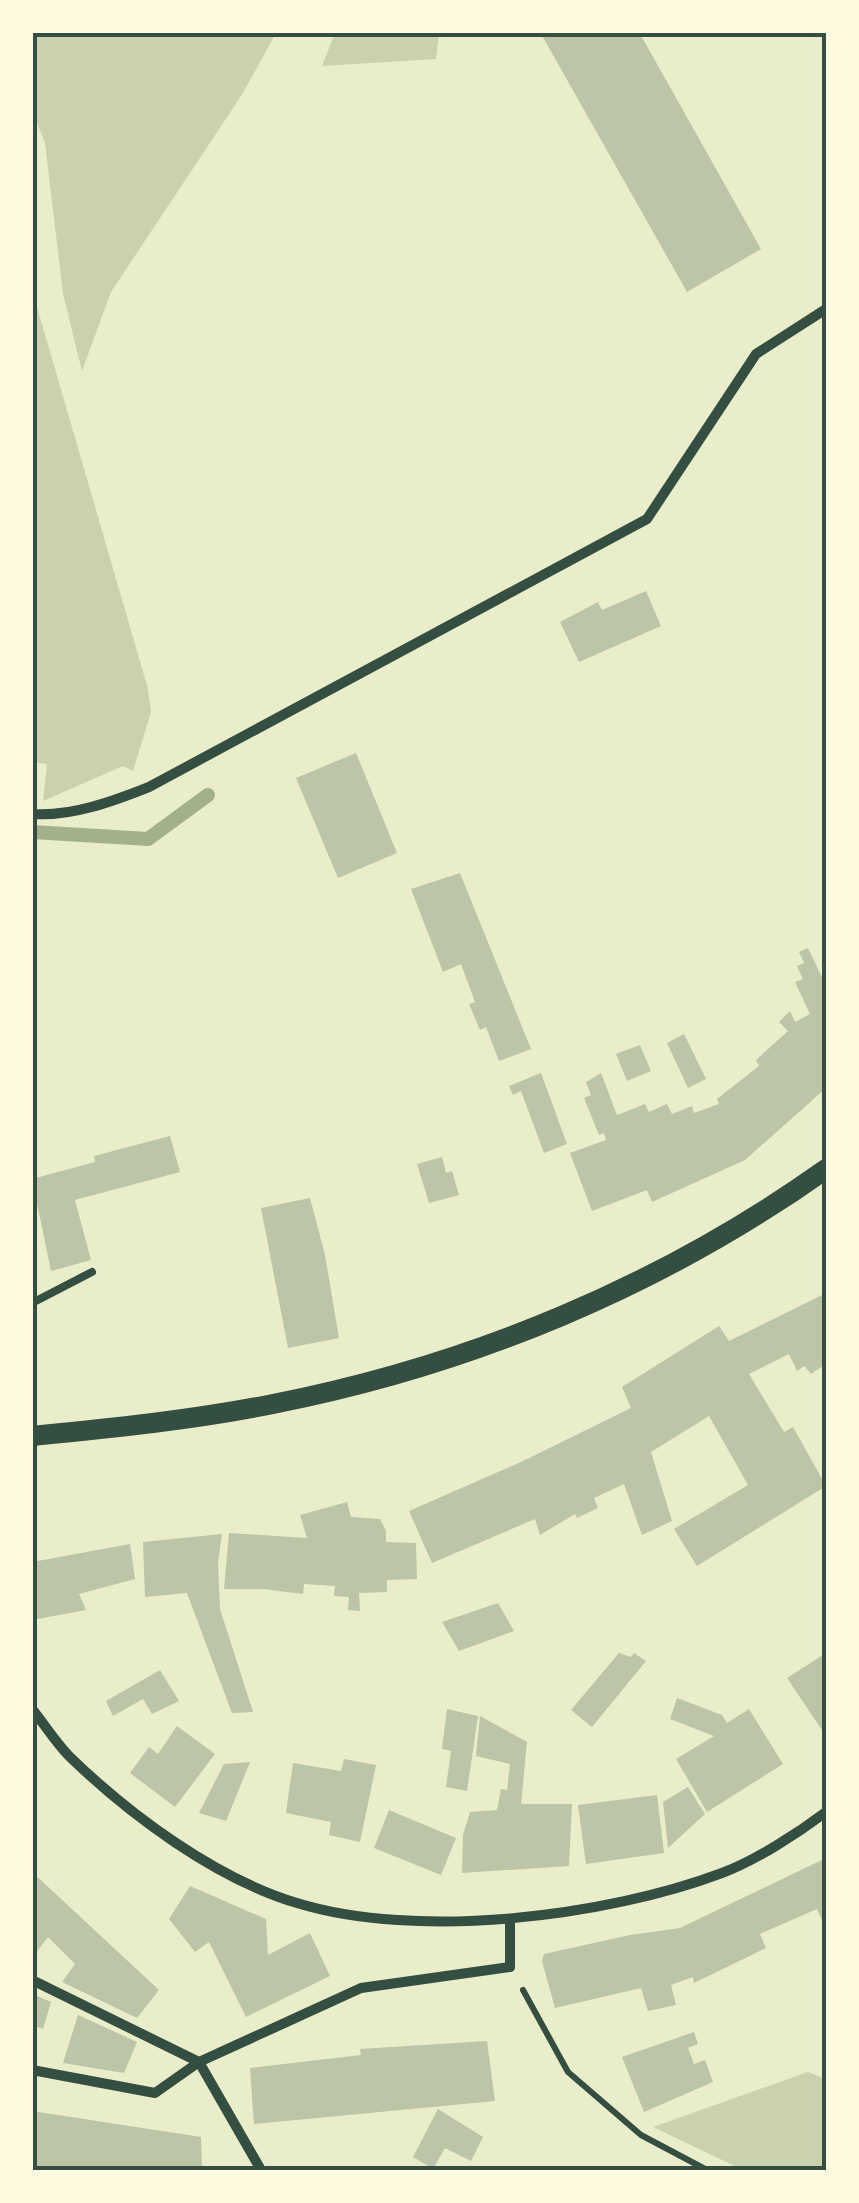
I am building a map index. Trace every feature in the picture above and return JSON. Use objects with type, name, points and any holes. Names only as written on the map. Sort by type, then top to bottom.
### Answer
[{"type":"main road","points":[[32,1436],[166,1422],[274,1404],[461,1356],[546,1324],[684,1257],[757,1218],[826,1169]]},
{"type":"street","points":[[32,814],[48,815],[116,800],[149,787],[647,519],[756,354],[826,309]]},
{"type":"street","points":[[32,1709],[68,1755],[131,1809],[204,1862],[297,1904],[392,1921],[510,1920],[607,1904],[724,1872],[826,1812]]},
{"type":"street","points":[[32,2070],[155,2093],[199,2062],[361,1988],[510,1967],[510,1920]]},
{"type":"street","points":[[32,1980],[199,2062],[261,2170]]},
{"type":"lane","points":[[32,1303],[92,1272]]},
{"type":"path","points":[[510,1967],[568,2072],[641,2135],[707,2170]]},
{"type":"green space","points":[[33,32],[276,33],[243,93],[111,292],[82,371],[63,294],[45,143],[33,113]]},
{"type":"green space","points":[[335,33],[439,33],[436,59],[322,66]]},
{"type":"green space","points":[[37,307],[148,689],[151,712],[133,771],[123,766],[43,801],[47,764],[32,762],[32,312]]},
{"type":"green space","points":[[808,2072],[826,2079],[826,2170],[743,2170],[653,2127]]},
{"type":"building","points":[[540,32],[639,32],[761,249],[687,292]]},
{"type":"building","points":[[646,591],[661,626],[579,662],[560,622],[598,602],[602,610]]},
{"type":"building","points":[[356,753],[397,853],[338,878],[296,778]]},
{"type":"building","points":[[460,873],[531,1049],[499,1061],[486,1027],[480,1030],[469,1004],[475,1002],[461,964],[443,972],[411,889]]},
{"type":"building","points":[[808,948],[826,986],[826,1088],[745,1160],[652,1202],[647,1190],[592,1211],[570,1153],[606,1140],[604,1133],[599,1135],[584,1098],[591,1095],[586,1082],[601,1073],[617,1115],[645,1104],[649,1112],[667,1104],[672,1114],[692,1106],[694,1113],[719,1104],[717,1099],[759,1066],[756,1060],[788,1031],[779,1022],[790,1011],[795,1022],[810,1014],[795,982],[803,979],[797,966],[804,963],[799,952]]},
{"type":"building","points":[[684,1034],[706,1079],[688,1088],[667,1043]]},
{"type":"building","points":[[640,1045],[651,1071],[627,1081],[616,1054]]},
{"type":"building","points":[[541,1073],[567,1144],[544,1153],[521,1091],[513,1095],[509,1086]]},
{"type":"building","points":[[170,1136],[180,1172],[75,1200],[91,1260],[51,1271],[32,1179],[95,1162],[94,1156]]},
{"type":"building","points":[[442,1157],[446,1173],[452,1171],[459,1195],[429,1203],[417,1164]]},
{"type":"building","points":[[310,1198],[325,1255],[339,1338],[288,1348],[261,1208]]},
{"type":"building","points":[[826,1293],[826,1364],[811,1374],[804,1366],[797,1371],[789,1354],[749,1374],[784,1432],[793,1427],[826,1486],[697,1566],[674,1529],[748,1485],[709,1416],[651,1452],[672,1521],[642,1535],[624,1484],[594,1498],[598,1508],[577,1518],[575,1514],[540,1535],[535,1519],[432,1563],[409,1511],[631,1408],[622,1387],[719,1326],[729,1341]]},
{"type":"building","points":[[347,1502],[351,1517],[380,1519],[386,1542],[416,1543],[417,1579],[387,1580],[387,1592],[359,1593],[360,1611],[348,1610],[349,1597],[334,1596],[335,1586],[304,1584],[303,1594],[224,1589],[229,1533],[307,1538],[300,1515]]},
{"type":"building","points":[[222,1534],[218,1563],[220,1609],[253,1712],[232,1713],[187,1593],[145,1597],[143,1542]]},
{"type":"building","points":[[130,1544],[135,1579],[79,1594],[86,1610],[32,1620],[32,1562]]},
{"type":"building","points":[[498,1603],[514,1631],[459,1651],[442,1622]]},
{"type":"building","points":[[619,1653],[631,1657],[634,1653],[646,1661],[592,1727],[571,1710]]},
{"type":"building","points":[[826,1653],[826,1736],[787,1678]]},
{"type":"building","points":[[160,1670],[179,1701],[152,1714],[143,1699],[113,1716],[106,1701]]},
{"type":"building","points":[[677,1698],[722,1715],[727,1723],[749,1709],[783,1764],[707,1812],[676,1759],[714,1736],[670,1719]]},
{"type":"building","points":[[447,1709],[478,1716],[467,1791],[446,1787],[451,1751],[442,1749]]},
{"type":"building","points":[[480,1716],[527,1742],[521,1804],[572,1804],[569,1866],[462,1873],[463,1835],[470,1812],[497,1810],[501,1789],[507,1790],[510,1764],[476,1756]]},
{"type":"building","points":[[177,1726],[215,1754],[175,1807],[130,1773],[149,1747],[158,1754]]},
{"type":"building","points":[[344,1759],[376,1765],[360,1842],[329,1835],[331,1822],[286,1813],[293,1763],[341,1771]]},
{"type":"building","points":[[250,1762],[226,1821],[199,1813],[224,1764]]},
{"type":"building","points":[[688,1787],[705,1814],[668,1848],[663,1802]]},
{"type":"building","points":[[657,1795],[664,1853],[586,1864],[578,1805]]},
{"type":"building","points":[[389,1810],[456,1838],[441,1875],[374,1848]]},
{"type":"building","points":[[826,1858],[826,1929],[817,1909],[760,1934],[766,1948],[694,1983],[693,1977],[671,1985],[676,2005],[648,2011],[641,1988],[555,2008],[542,1961],[544,1954],[680,1928]]},
{"type":"building","points":[[32,1872],[159,1990],[137,2018],[62,1982],[75,1964],[48,1937],[32,1958]]},
{"type":"building","points":[[190,1886],[266,1919],[268,1955],[310,1933],[330,1976],[246,2017],[209,1942],[195,1952],[169,1919]]},
{"type":"building","points":[[32,1994],[51,2002],[43,2029],[32,2025]]},
{"type":"building","points":[[78,2015],[137,2042],[124,2073],[63,2063]]},
{"type":"building","points":[[694,2032],[698,2044],[688,2048],[694,2064],[705,2060],[713,2082],[644,2112],[622,2057]]},
{"type":"building","points":[[487,2041],[495,2101],[254,2124],[250,2068],[361,2055],[360,2049]]},
{"type":"building","points":[[438,2109],[483,2137],[471,2161],[445,2148],[433,2169],[413,2157]]},
{"type":"building","points":[[32,2111],[201,2137],[202,2170],[62,2170],[32,2166]]},
{"type":"waterway","points":[[32,832],[148,839],[208,795]]}]
